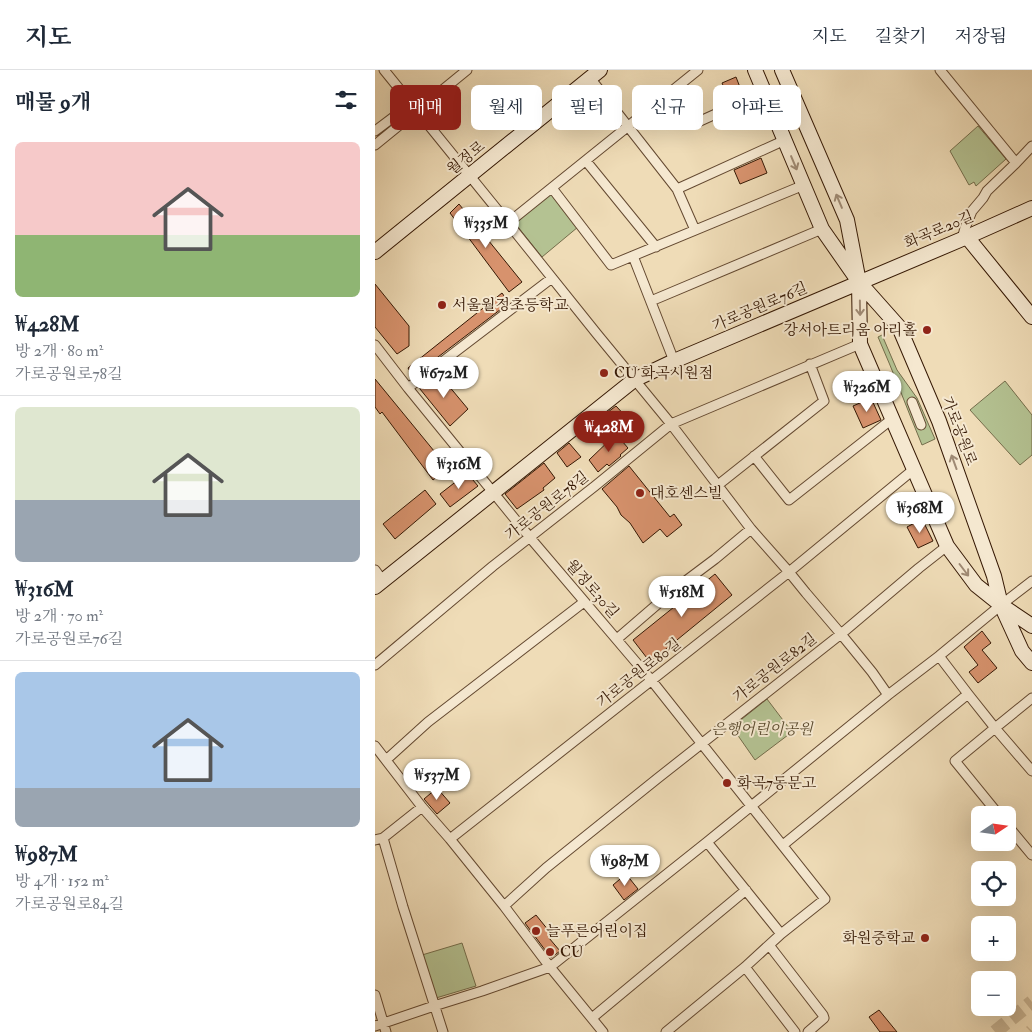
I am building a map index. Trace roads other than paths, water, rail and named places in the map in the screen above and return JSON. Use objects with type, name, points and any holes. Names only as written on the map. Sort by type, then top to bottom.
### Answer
[{"type":"main road","name":"가로공원로","points":[[755,70],[761,85]]},
{"type":"main road","name":"가로공원로","points":[[782,70],[847,220],[859,282],[860,344],[947,546],[976,585],[1032,626]]},
{"type":"main road","name":"월정로","points":[[375,252],[595,74]]},
{"type":"main road","name":"가로공원로","points":[[781,130],[822,229],[859,282],[899,327],[939,421],[994,576],[1001,605],[1022,651],[1032,664]]},
{"type":"main road","name":"화곡로20길","points":[[859,282],[1032,208]]},
{"type":"main road","points":[[822,229],[835,243],[843,246],[848,242],[847,220]]},
{"type":"main road","points":[[964,238],[1032,317]]},
{"type":"main road","name":"가로공원로76길","points":[[378,579],[634,380],[859,282]]},
{"type":"street","points":[[384,70],[396,85]]},
{"type":"street","points":[[446,85],[467,70]]},
{"type":"street","points":[[680,85],[699,70]]},
{"type":"street","points":[[940,70],[1016,164]]},
{"type":"street","points":[[595,74],[628,127],[677,189],[695,230]]},
{"type":"street","points":[[375,131],[390,122]]},
{"type":"street","points":[[509,223],[632,124]]},
{"type":"street","points":[[375,145],[390,130]]},
{"type":"street","points":[[432,130],[671,424],[751,529],[841,634],[888,695]]},
{"type":"street","points":[[677,189],[785,140]]},
{"type":"street","points":[[964,238],[965,228],[972,211],[987,191],[1032,146]]},
{"type":"street","points":[[585,161],[656,246]]},
{"type":"street","points":[[551,188],[611,265],[804,185]]},
{"type":"street","points":[[651,302],[822,229]]},
{"type":"street","points":[[633,256],[674,361]]},
{"type":"street","points":[[408,388],[552,278]]},
{"type":"street","name":"가로공원로78길","points":[[375,665],[493,566],[671,424],[860,344]]},
{"type":"street","name":"월정로30길","points":[[375,345],[530,538],[652,681],[825,899],[781,934]]},
{"type":"street","points":[[718,485],[824,401],[810,364]]},
{"type":"street","points":[[912,402],[921,425]]},
{"type":"street","points":[[754,456],[789,500],[891,419]]},
{"type":"street","name":"가로공원로80길","points":[[450,839],[789,572],[913,470]]},
{"type":"street","points":[[617,639],[675,589],[751,529]]},
{"type":"street","name":"가로공원로82길","points":[[504,906],[546,868],[841,634],[947,546]]},
{"type":"street","points":[[375,995],[382,1027],[434,1006],[551,967],[1032,581]]},
{"type":"street","points":[[386,760],[428,722],[584,602]]},
{"type":"street","points":[[939,656],[995,728],[1032,771]]},
{"type":"street","points":[[783,845],[968,694]]},
{"type":"street","points":[[992,806],[955,761],[1032,698]]},
{"type":"street","points":[[375,746],[603,1032]]},
{"type":"street","points":[[422,807],[379,839],[443,1032]]},
{"type":"street","points":[[1016,836],[1032,855]]},
{"type":"street","points":[[665,1032],[745,967],[781,934],[707,842]]},
{"type":"street","points":[[592,1018],[746,890]]},
{"type":"street","points":[[769,945],[823,1015],[824,1018],[808,1032]]},
{"type":"street","points":[[745,967],[795,1032]]},
{"type":"tunnel","points":[[995,1032],[1032,1002]]},
{"type":"place","name":"서울월정초등학교","points":[[442,305]]},
{"type":"place","name":"강서아트리움 아리홀","points":[[927,330]]},
{"type":"place","name":"CU 화곡시원점","points":[[604,373]]},
{"type":"place","name":"대호센스빌","points":[[640,493]]},
{"type":"place","name":"화곡7동문고","points":[[727,783]]},
{"type":"place","name":"늘푸른어린이집","points":[[536,931]]},
{"type":"place","name":"화원중학교","points":[[925,938]]},
{"type":"place","name":"CU","points":[[550,952]]},
{"type":"park label","name":"은행어린이공원","points":[[762,729]]}]
